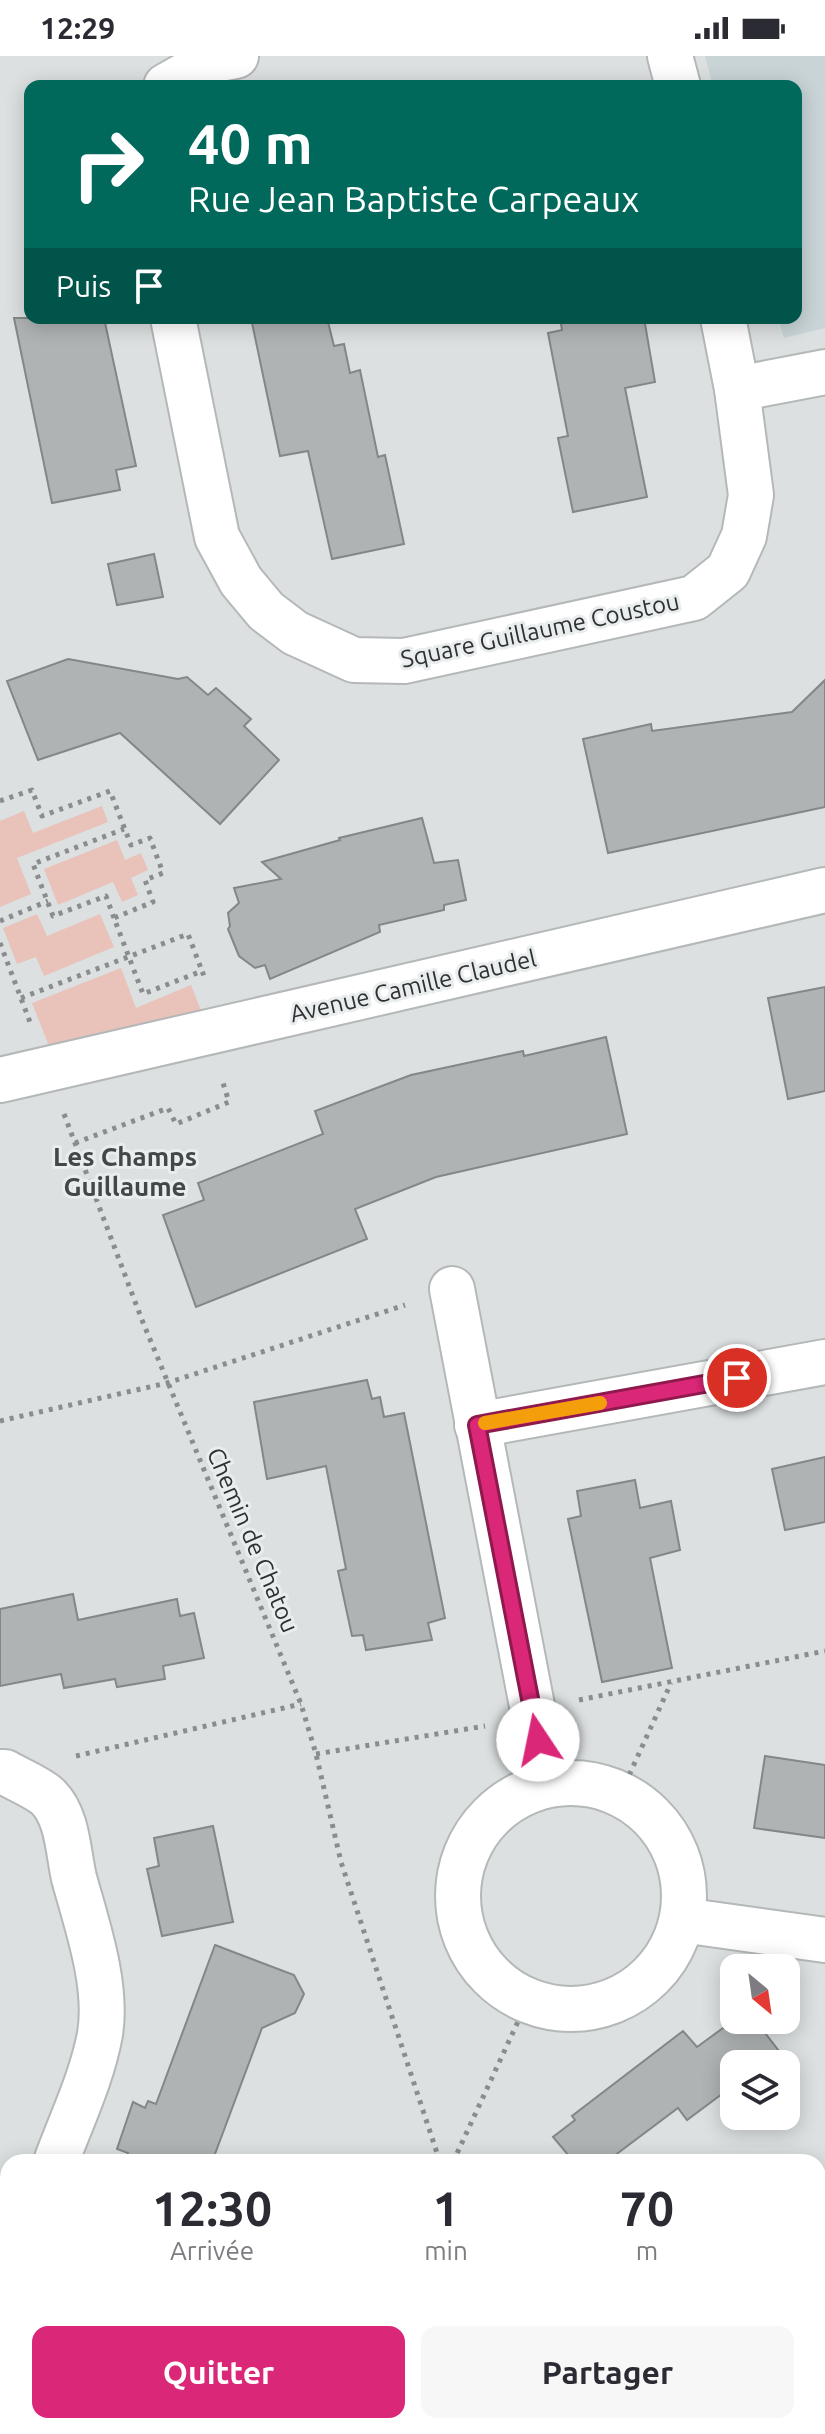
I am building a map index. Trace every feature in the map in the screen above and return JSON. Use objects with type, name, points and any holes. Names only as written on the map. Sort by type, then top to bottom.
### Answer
[{"type":"street","points":[[177,80],[210,61],[236,56]]},
{"type":"street","points":[[670,56],[676,80]]},
{"type":"street","name":"Square Guillaume Coustou","points":[[174,324],[217,537],[241,581],[266,611],[295,633],[354,660],[404,661],[694,598],[728,571],[744,536],[751,495],[737,389],[724,324]]},
{"type":"street","points":[[737,389],[825,372]]},
{"type":"street","name":"Avenue Camille Claudel","points":[[0,1080],[825,890]]},
{"type":"street","points":[[452,1289],[547,1784]]},
{"type":"street","points":[[477,1425],[825,1362]]},
{"type":"street","points":[[3,1772],[48,1798],[64,1826],[74,1877],[91,1932],[100,1994],[100,2033],[59,2154]]},
{"type":"street","points":[[585,1783],[621,1793],[652,1816],[674,1846],[684,1883],[682,1920],[670,1951],[650,1977],[624,1996],[593,2007],[560,2009],[528,2000],[498,1982],[474,1955],[460,1922],[458,1886],[467,1851],[486,1820],[514,1798],[547,1784],[585,1783]]},
{"type":"street","points":[[682,1920],[825,1940]]},
{"type":"path","points":[[0,801],[32,790],[42,816],[110,791],[131,845],[150,838],[163,873],[145,880],[153,902],[114,918]]},
{"type":"path","points":[[124,829],[33,864],[53,916],[106,896],[143,994],[202,971]]},
{"type":"path","points":[[0,921],[48,901]]},
{"type":"path","points":[[21,998],[188,934],[207,983]]},
{"type":"path","name":"Chemin de Chatou","points":[[0,943],[167,1383],[301,1704],[341,1862],[437,2154]]},
{"type":"path","points":[[75,1143],[168,1108],[176,1124],[229,1102],[223,1083],[232,1080]]},
{"type":"path","points":[[0,1421],[167,1383],[452,1289]]},
{"type":"path","points":[[621,1793],[671,1682]]},
{"type":"path","points":[[3,1772],[301,1704]]},
{"type":"path","points":[[457,2154],[528,2000]]},
{"type":"shaded area","points":[[705,56],[825,56],[825,328],[784,338],[780,324],[802,324],[802,80],[711,80]]},
{"type":"shaded area","points":[[102,806],[108,822],[17,858],[31,894],[0,907],[0,821],[24,811],[33,833]]},
{"type":"shaded area","points":[[117,840],[125,860],[141,853],[148,870],[131,878],[138,895],[122,902],[113,882],[58,905],[44,869]]},
{"type":"shaded area","points":[[37,914],[47,936],[100,914],[114,947],[44,976],[36,957],[17,964],[3,928]]},
{"type":"shaded area","points":[[121,968],[136,1008],[191,985],[202,1013],[49,1046],[32,1003]]},
{"type":"building","points":[[14,318],[24,318],[24,324],[105,324],[136,466],[116,470],[120,490],[52,503]]},
{"type":"building","points":[[252,324],[328,324],[334,346],[344,344],[350,373],[360,370],[378,457],[385,455],[404,544],[332,559],[308,451],[280,456]]},
{"type":"building","points":[[561,324],[645,324],[655,382],[625,388],[647,497],[573,512],[558,438],[568,436],[548,333],[562,330]]},
{"type":"building","points":[[154,554],[163,597],[117,605],[108,564]]},
{"type":"building","points":[[68,659],[178,679],[187,677],[208,695],[216,688],[251,719],[244,726],[279,760],[220,824],[120,733],[38,760],[7,681]]},
{"type":"building","points":[[825,680],[825,807],[608,853],[583,739],[651,724],[652,731],[792,712]]},
{"type":"building","points":[[422,818],[434,863],[458,860],[466,900],[444,905],[444,910],[379,925],[380,932],[270,979],[265,965],[255,968],[239,956],[228,929],[228,913],[239,903],[234,888],[281,879],[262,862],[339,838]]},
{"type":"building","points":[[825,987],[825,1091],[788,1099],[768,998]]},
{"type":"building","points":[[606,1037],[627,1134],[436,1177],[355,1209],[367,1239],[196,1307],[163,1215],[204,1200],[198,1183],[323,1134],[315,1111],[411,1075],[523,1051],[524,1056]]},
{"type":"building","points":[[367,1380],[372,1399],[380,1397],[384,1417],[404,1413],[445,1618],[428,1623],[432,1640],[366,1650],[363,1635],[352,1636],[338,1571],[346,1569],[326,1466],[267,1479],[254,1402]]},
{"type":"building","points":[[825,1457],[825,1522],[785,1530],[772,1469]]},
{"type":"building","points":[[635,1480],[640,1508],[671,1501],[680,1550],[650,1558],[672,1668],[602,1682],[568,1519],[581,1516],[577,1491]]},
{"type":"building","points":[[73,1594],[78,1620],[177,1599],[180,1616],[194,1613],[204,1658],[163,1666],[165,1679],[117,1687],[115,1679],[64,1688],[61,1674],[0,1686],[0,1609]]},
{"type":"building","points":[[765,1756],[825,1765],[825,1838],[754,1828]]},
{"type":"building","points":[[213,1826],[233,1922],[162,1936],[147,1869],[159,1866],[154,1838]]},
{"type":"building","points":[[215,1945],[294,1975],[304,1994],[295,2013],[262,2028],[215,2154],[128,2154],[117,2149],[133,2102],[145,2108],[148,2101],[156,2104]]},
{"type":"building","points":[[720,2030],[720,2034],[766,2034],[778,2050],[720,2050],[720,2095],[687,2120],[678,2108],[617,2154],[567,2154],[553,2137],[575,2120],[572,2116],[683,2031],[697,2047]]},
{"type":"slow traffic","points":[[485,1423],[600,1403]]},
{"type":"district","name":"Les Champs Guillaume","points":[[125,1171]]},
{"type":"route","points":[[538,1740],[477,1425],[737,1378]]}]
